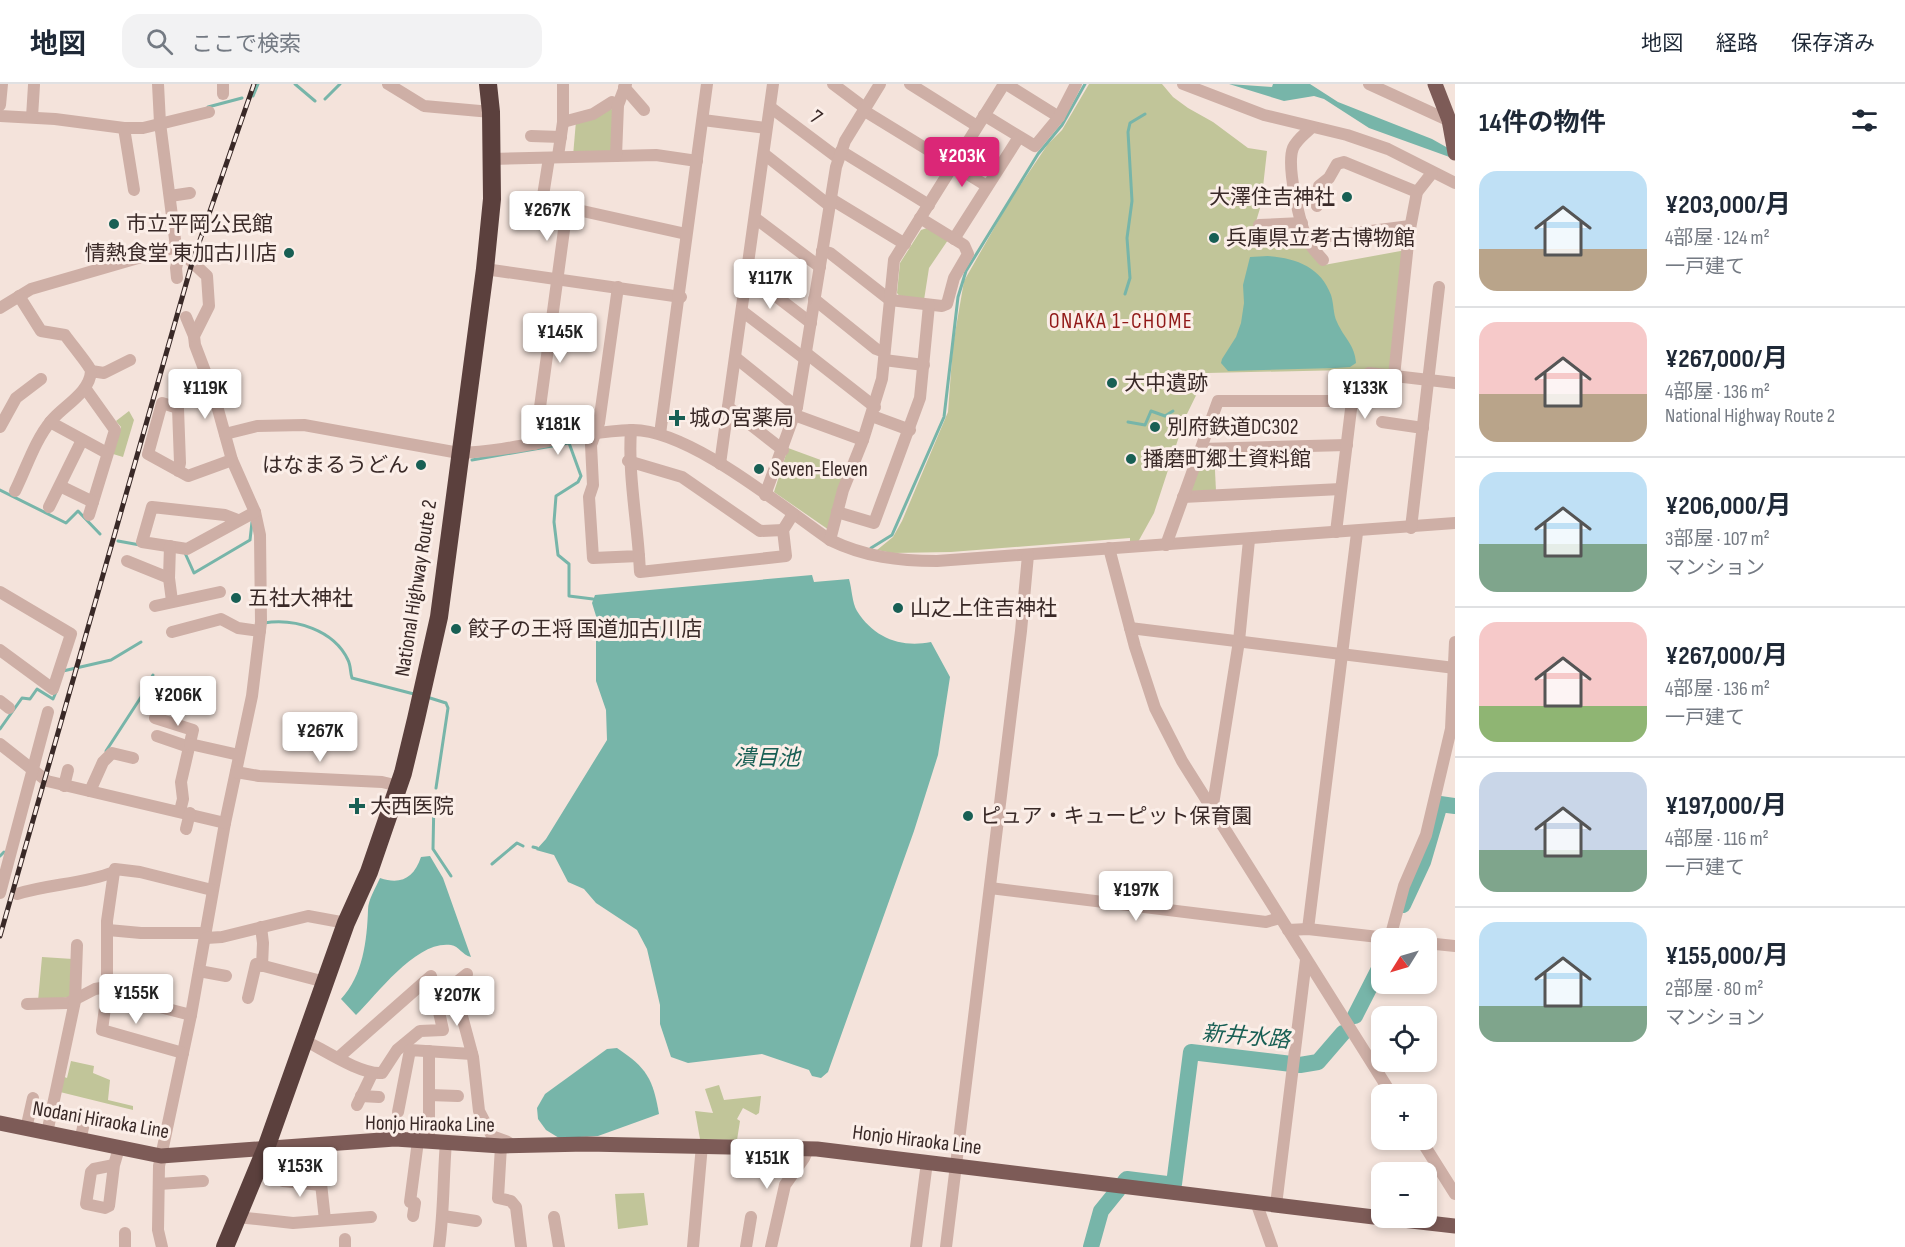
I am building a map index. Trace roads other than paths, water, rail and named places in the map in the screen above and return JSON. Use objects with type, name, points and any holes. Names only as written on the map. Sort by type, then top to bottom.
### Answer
[{"type":"highway","name":"National Highway Route 2","points":[[225,1247],[266,1148],[346,923],[369,872],[399,786],[439,617],[485,269],[492,199],[491,112],[488,84]]},
{"type":"main road","points":[[1435,84],[1452,125],[1455,153]]},
{"type":"main road","name":"Nodani Hiraoka Line","points":[[0,1123],[161,1156],[266,1148]]},
{"type":"main road","name":"Honjo Hiraoka Line","points":[[266,1148],[317,1147],[395,1139],[505,1146],[702,1145],[808,1149],[1371,1217]]},
{"type":"main road","name":"Honjo Hiraoka Line","points":[[1437,1224],[1455,1226]]},
{"type":"street","points":[[0,105],[2,84]]},
{"type":"street","points":[[158,84],[160,123],[178,250],[177,278]]},
{"type":"street","points":[[387,84],[424,106],[491,112]]},
{"type":"street","points":[[562,84],[561,137],[553,157],[542,202],[686,234]]},
{"type":"street","points":[[660,434],[681,297],[686,234],[707,84]]},
{"type":"street","points":[[720,464],[773,84]]},
{"type":"street","points":[[833,84],[864,109],[987,186]]},
{"type":"street","points":[[765,495],[798,412],[814,299],[840,154],[880,84]]},
{"type":"street","points":[[910,84],[980,121],[1035,146],[1059,117],[1076,84]]},
{"type":"street","points":[[1183,84],[1264,115],[1347,135],[1388,149],[1455,183]]},
{"type":"street","points":[[1369,84],[1452,125]]},
{"type":"street","points":[[32,117],[34,85]]},
{"type":"street","points":[[616,156],[618,105],[625,85]]},
{"type":"street","points":[[625,85],[644,110]]},
{"type":"street","points":[[830,540],[837,512],[873,411],[884,356],[894,260],[1002,85],[1059,117]]},
{"type":"street","points":[[563,123],[592,114],[612,102],[618,105]]},
{"type":"street","name":"7","points":[[770,107],[840,154],[929,205]]},
{"type":"street","points":[[0,116],[143,128],[160,123],[198,120],[209,112]]},
{"type":"street","points":[[703,120],[766,128]]},
{"type":"street","points":[[124,128],[134,190]]},
{"type":"street","points":[[1312,128],[1297,141],[1292,151],[1292,170],[1302,223],[1309,242],[1323,261]]},
{"type":"street","points":[[531,136],[561,137]]},
{"type":"street","points":[[954,239],[1019,137]]},
{"type":"street","points":[[764,154],[830,202],[905,244]]},
{"type":"street","points":[[492,159],[656,155],[697,160]]},
{"type":"street","points":[[1317,206],[1319,186],[1329,178],[1337,164],[1344,162],[1417,192]]},
{"type":"street","points":[[1394,376],[1410,226],[1417,192],[1432,173]]},
{"type":"street","points":[[170,196],[190,193]]},
{"type":"street","points":[[535,444],[567,208]]},
{"type":"street","points":[[755,218],[820,267]]},
{"type":"street","points":[[822,251],[830,253],[890,300],[929,305],[947,304],[954,278],[968,254],[964,245],[920,218]]},
{"type":"street","points":[[1259,225],[1302,223]]},
{"type":"street","points":[[1332,236],[1410,226]]},
{"type":"street","points":[[0,308],[31,289],[178,250]]},
{"type":"street","points":[[178,250],[207,276],[209,306],[194,336]]},
{"type":"street","points":[[485,269],[681,297]]},
{"type":"street","points":[[747,274],[811,323]]},
{"type":"street","points":[[618,287],[598,423],[591,445],[593,486],[589,497],[593,558],[639,556]]},
{"type":"street","points":[[1411,528],[1439,287]]},
{"type":"street","points":[[15,491],[20,470],[50,422],[85,388],[91,371],[65,335],[41,331],[19,296]]},
{"type":"street","points":[[814,299],[884,356],[924,365]]},
{"type":"street","points":[[837,512],[874,523],[920,398],[929,305]]},
{"type":"street","points":[[742,311],[805,356],[873,411],[910,430]]},
{"type":"street","points":[[162,1247],[158,1230],[161,1156],[200,971],[212,890],[252,696],[260,631],[261,558],[260,535],[255,512],[232,460],[186,317]]},
{"type":"street","points":[[736,358],[798,412],[863,440]]},
{"type":"street","points":[[91,371],[104,373],[130,360]]},
{"type":"street","points":[[1336,532],[1352,401],[1358,381],[1369,373],[1455,383]]},
{"type":"street","points":[[1,421],[16,398],[41,379]]},
{"type":"street","points":[[189,393],[209,385]]},
{"type":"street","points":[[85,388],[115,429],[89,515]]},
{"type":"street","points":[[1166,544],[1218,401],[1352,401]]},
{"type":"street","points":[[178,471],[180,463],[178,408],[162,403],[148,454],[178,471],[188,476],[232,460]]},
{"type":"street","points":[[728,407],[783,450]]},
{"type":"street","points":[[50,422],[107,453]]},
{"type":"street","points":[[1382,422],[1423,428]]},
{"type":"street","points":[[225,434],[257,426],[304,424],[459,453],[483,452],[631,430],[660,434],[688,444],[830,540],[851,550],[900,561],[1028,555],[1336,532],[1357,533],[1455,523]]},
{"type":"street","points":[[631,430],[628,461],[633,480],[640,572],[786,556],[783,530],[793,514]]},
{"type":"street","points":[[49,507],[82,440]]},
{"type":"street","points":[[1200,448],[1347,445]]},
{"type":"street","points":[[628,461],[682,477],[760,531],[783,530]]},
{"type":"street","points":[[60,486],[93,502]]},
{"type":"street","points":[[1183,497],[1341,489]]},
{"type":"street","points":[[238,520],[225,515],[152,507],[142,542],[187,549],[255,512]]},
{"type":"street","points":[[1308,929],[1357,533]]},
{"type":"street","points":[[1212,811],[1239,641],[1249,540]]},
{"type":"street","points":[[170,546],[169,578],[172,601]]},
{"type":"street","points":[[1109,548],[1130,628],[1155,708],[1212,811],[1385,1084]]},
{"type":"street","points":[[946,1247],[1028,555]]},
{"type":"street","points":[[127,561],[142,562],[169,578]]},
{"type":"street","points":[[155,606],[172,601],[192,600],[213,590]]},
{"type":"street","points":[[0,592],[71,634],[53,689],[0,650]]},
{"type":"street","points":[[172,632],[221,619],[237,628],[260,631]]},
{"type":"street","points":[[1130,628],[1453,668]]},
{"type":"street","points":[[1393,928],[1404,886],[1426,835],[1452,738],[1455,642]]},
{"type":"street","points":[[0,893],[6,849],[31,770],[44,718]]},
{"type":"street","points":[[155,718],[193,730],[181,782],[186,829]]},
{"type":"street","points":[[157,736],[239,755]]},
{"type":"street","points":[[0,744],[47,781],[225,823]]},
{"type":"street","points":[[0,764],[10,753]]},
{"type":"street","points":[[90,791],[103,762],[112,753],[133,758]]},
{"type":"street","points":[[64,786],[68,770]]},
{"type":"street","points":[[236,772],[259,776],[382,782],[399,786]]},
{"type":"street","points":[[17,894],[54,884],[99,878],[114,872],[115,869],[140,872],[212,890]]},
{"type":"street","points":[[114,872],[102,1030],[183,1053]]},
{"type":"street","points":[[990,888],[1236,919],[1266,922],[1280,918]]},
{"type":"street","points":[[108,930],[222,937],[308,915],[346,923]]},
{"type":"street","points":[[261,927],[264,943],[262,966]]},
{"type":"street","points":[[1288,930],[1308,929],[1371,936]]},
{"type":"street","points":[[1437,944],[1455,946]]},
{"type":"street","points":[[47,1133],[75,1001],[77,945]]},
{"type":"street","points":[[1276,1205],[1306,960]]},
{"type":"street","points":[[248,998],[256,964],[325,982]]},
{"type":"street","points":[[200,971],[226,976]]},
{"type":"street","points":[[467,974],[455,985],[472,1054],[479,1111],[488,1132],[508,1142],[505,1146],[498,1198],[511,1201],[516,1207],[521,1247]]},
{"type":"street","points":[[304,1040],[339,1058],[372,1074],[382,1073],[397,1050],[420,1031],[443,1030],[432,976],[339,1058]]},
{"type":"street","points":[[27,1004],[75,1001],[94,989],[107,987],[156,1006],[191,1015]]},
{"type":"street","points":[[398,1112],[410,1050],[472,1054]]},
{"type":"street","points":[[413,1215],[415,1203],[410,1202],[423,1141],[429,1095],[429,1051]]},
{"type":"street","points":[[372,1074],[359,1100],[379,1097]]},
{"type":"street","points":[[429,1095],[458,1096]]},
{"type":"street","points":[[26,1129],[33,1098]]},
{"type":"street","points":[[80,1141],[86,1114]]},
{"type":"street","points":[[439,1247],[443,1216],[442,1194],[446,1142]]},
{"type":"street","points":[[693,1247],[702,1145]]},
{"type":"street","points":[[317,1147],[324,1220]]},
{"type":"street","points":[[114,1165],[94,1168],[90,1172],[84,1187],[86,1204],[105,1208],[109,1206],[114,1165],[119,1148]]},
{"type":"street","points":[[771,1247],[785,1185],[808,1149]]},
{"type":"street","points":[[1427,1150],[1455,1194]]},
{"type":"street","points":[[916,1247],[927,1162]]},
{"type":"street","points":[[159,1184],[203,1181]]},
{"type":"street","points":[[283,1181],[321,1185]]},
{"type":"street","points":[[1256,1202],[1272,1247]]},
{"type":"street","points":[[443,1216],[476,1221]]},
{"type":"street","points":[[746,1247],[751,1216]]},
{"type":"street","points":[[237,1217],[293,1223],[324,1220],[346,1233],[371,1217]]},
{"type":"street","points":[[554,1217],[559,1247]]},
{"type":"street","points":[[125,1233],[125,1247]]},
{"type":"water","points":[[1229,84],[1272,87],[1273,84],[1310,84],[1338,102],[1432,139],[1455,152],[1455,159],[1369,128],[1324,99],[1314,96],[1284,101]]},
{"type":"water","points":[[1268,256],[1298,262],[1321,277],[1327,285],[1336,319],[1351,346],[1356,363],[1350,367],[1335,368],[1228,371],[1221,363],[1241,323],[1244,303],[1243,285],[1250,257]]},
{"type":"water","name":"潰目池","points":[[812,575],[814,582],[849,579],[857,611],[880,634],[899,642],[931,642],[950,677],[938,755],[914,831],[828,1072],[821,1078],[812,1076],[809,1070],[762,1054],[688,1063],[671,1057],[660,1024],[660,1005],[647,949],[637,930],[596,903],[584,889],[568,882],[554,855],[536,850],[546,839],[607,740],[606,710],[596,681],[596,616],[592,603],[595,595]]},
{"type":"water","points":[[430,856],[443,878],[471,957],[451,945],[438,946],[425,951],[387,981],[356,1015],[341,999],[359,969],[365,945],[368,906],[374,889],[380,878],[394,881],[406,878],[415,870],[421,857]]},
{"type":"water","points":[[617,1048],[642,1068],[647,1075],[659,1114],[598,1136],[559,1138],[546,1130],[538,1119],[537,1108],[545,1094],[607,1049]]},
{"type":"waterway","points":[[253,96],[258,84]]},
{"type":"waterway","points":[[295,84],[315,101]]},
{"type":"waterway","points":[[325,99],[340,84]]},
{"type":"waterway","points":[[871,548],[892,535],[944,417],[958,297],[966,271],[1038,154],[1062,125],[1085,84]]},
{"type":"waterway","points":[[208,107],[242,98]]},
{"type":"waterway","points":[[1125,294],[1130,278],[1127,238],[1132,201],[1128,132],[1130,123],[1145,114]]},
{"type":"waterway","points":[[1128,422],[1145,425],[1151,411],[1165,416],[1173,411]]},
{"type":"waterway","points":[[472,460],[569,443],[581,476],[578,482],[556,496],[554,522],[558,555],[569,564],[569,596],[593,599]]},
{"type":"waterway","points":[[0,490],[66,523],[78,511],[100,534]]},
{"type":"waterway","points":[[185,553],[194,573],[250,540],[252,522]]},
{"type":"waterway","points":[[118,541],[140,545]]},
{"type":"waterway","points":[[264,623],[288,622],[312,628],[333,641],[342,650],[349,662],[352,678],[414,694]]},
{"type":"waterway","points":[[63,671],[111,660],[141,642]]},
{"type":"waterway","points":[[106,751],[153,675]]},
{"type":"waterway","points":[[0,729],[22,698],[30,699],[37,689],[53,699],[56,692]]},
{"type":"waterway","points":[[430,698],[446,703],[448,708],[436,788]]},
{"type":"waterway","points":[[434,797],[433,849],[451,876]]},
{"type":"waterway","name":"新井水路","points":[[1403,905],[1423,862],[1440,804],[1455,806]]},
{"type":"waterway","points":[[492,864],[517,843],[523,846]]},
{"type":"waterway","points":[[533,847],[537,848]]},
{"type":"waterway","points":[[0,856],[4,852]]},
{"type":"waterway","name":"新井水路","points":[[1355,1016],[1371,985]]},
{"type":"waterway","name":"新井水路","points":[[1174,1184],[1191,1052],[1300,1065],[1318,1062],[1343,1033]]},
{"type":"waterway","name":"新井水路","points":[[1125,1181],[1127,1179],[1167,1184]]},
{"type":"waterway","name":"新井水路","points":[[1091,1247],[1101,1211],[1118,1190]]},
{"type":"railway","points":[[0,936],[192,263],[254,84]]},
{"type":"place","name":"大澤住吉神社","points":[[1347,197]]},
{"type":"place","name":"市立平岡公民館","points":[[114,224]]},
{"type":"place","name":"兵庫県立考古博物館","points":[[1214,238]]},
{"type":"place","name":"情熱食堂 東加古川店","points":[[289,253]]},
{"type":"place","name":"大中遺跡","points":[[1112,383]]},
{"type":"place","name":"城の宮薬局","points":[[677,418]]},
{"type":"place","name":"別府鉄道DC302","points":[[1155,427]]},
{"type":"place","name":"播磨町郷土資料館","points":[[1131,459]]},
{"type":"place","name":"はなまるうどん","points":[[421,465]]},
{"type":"place","name":"Seven-Eleven","points":[[759,469]]},
{"type":"place","name":"五社大神社","points":[[236,598]]},
{"type":"place","name":"山之上住吉神社","points":[[898,608]]},
{"type":"place","name":"餃子の王将 国道加古川店","points":[[456,629]]},
{"type":"place","name":"大西医院","points":[[357,806]]},
{"type":"place","name":"ピュア・キューピット保育園","points":[[968,816]]},
{"type":"district","name":"ONAKA 1-CHOME","points":[[1121,321]]}]
